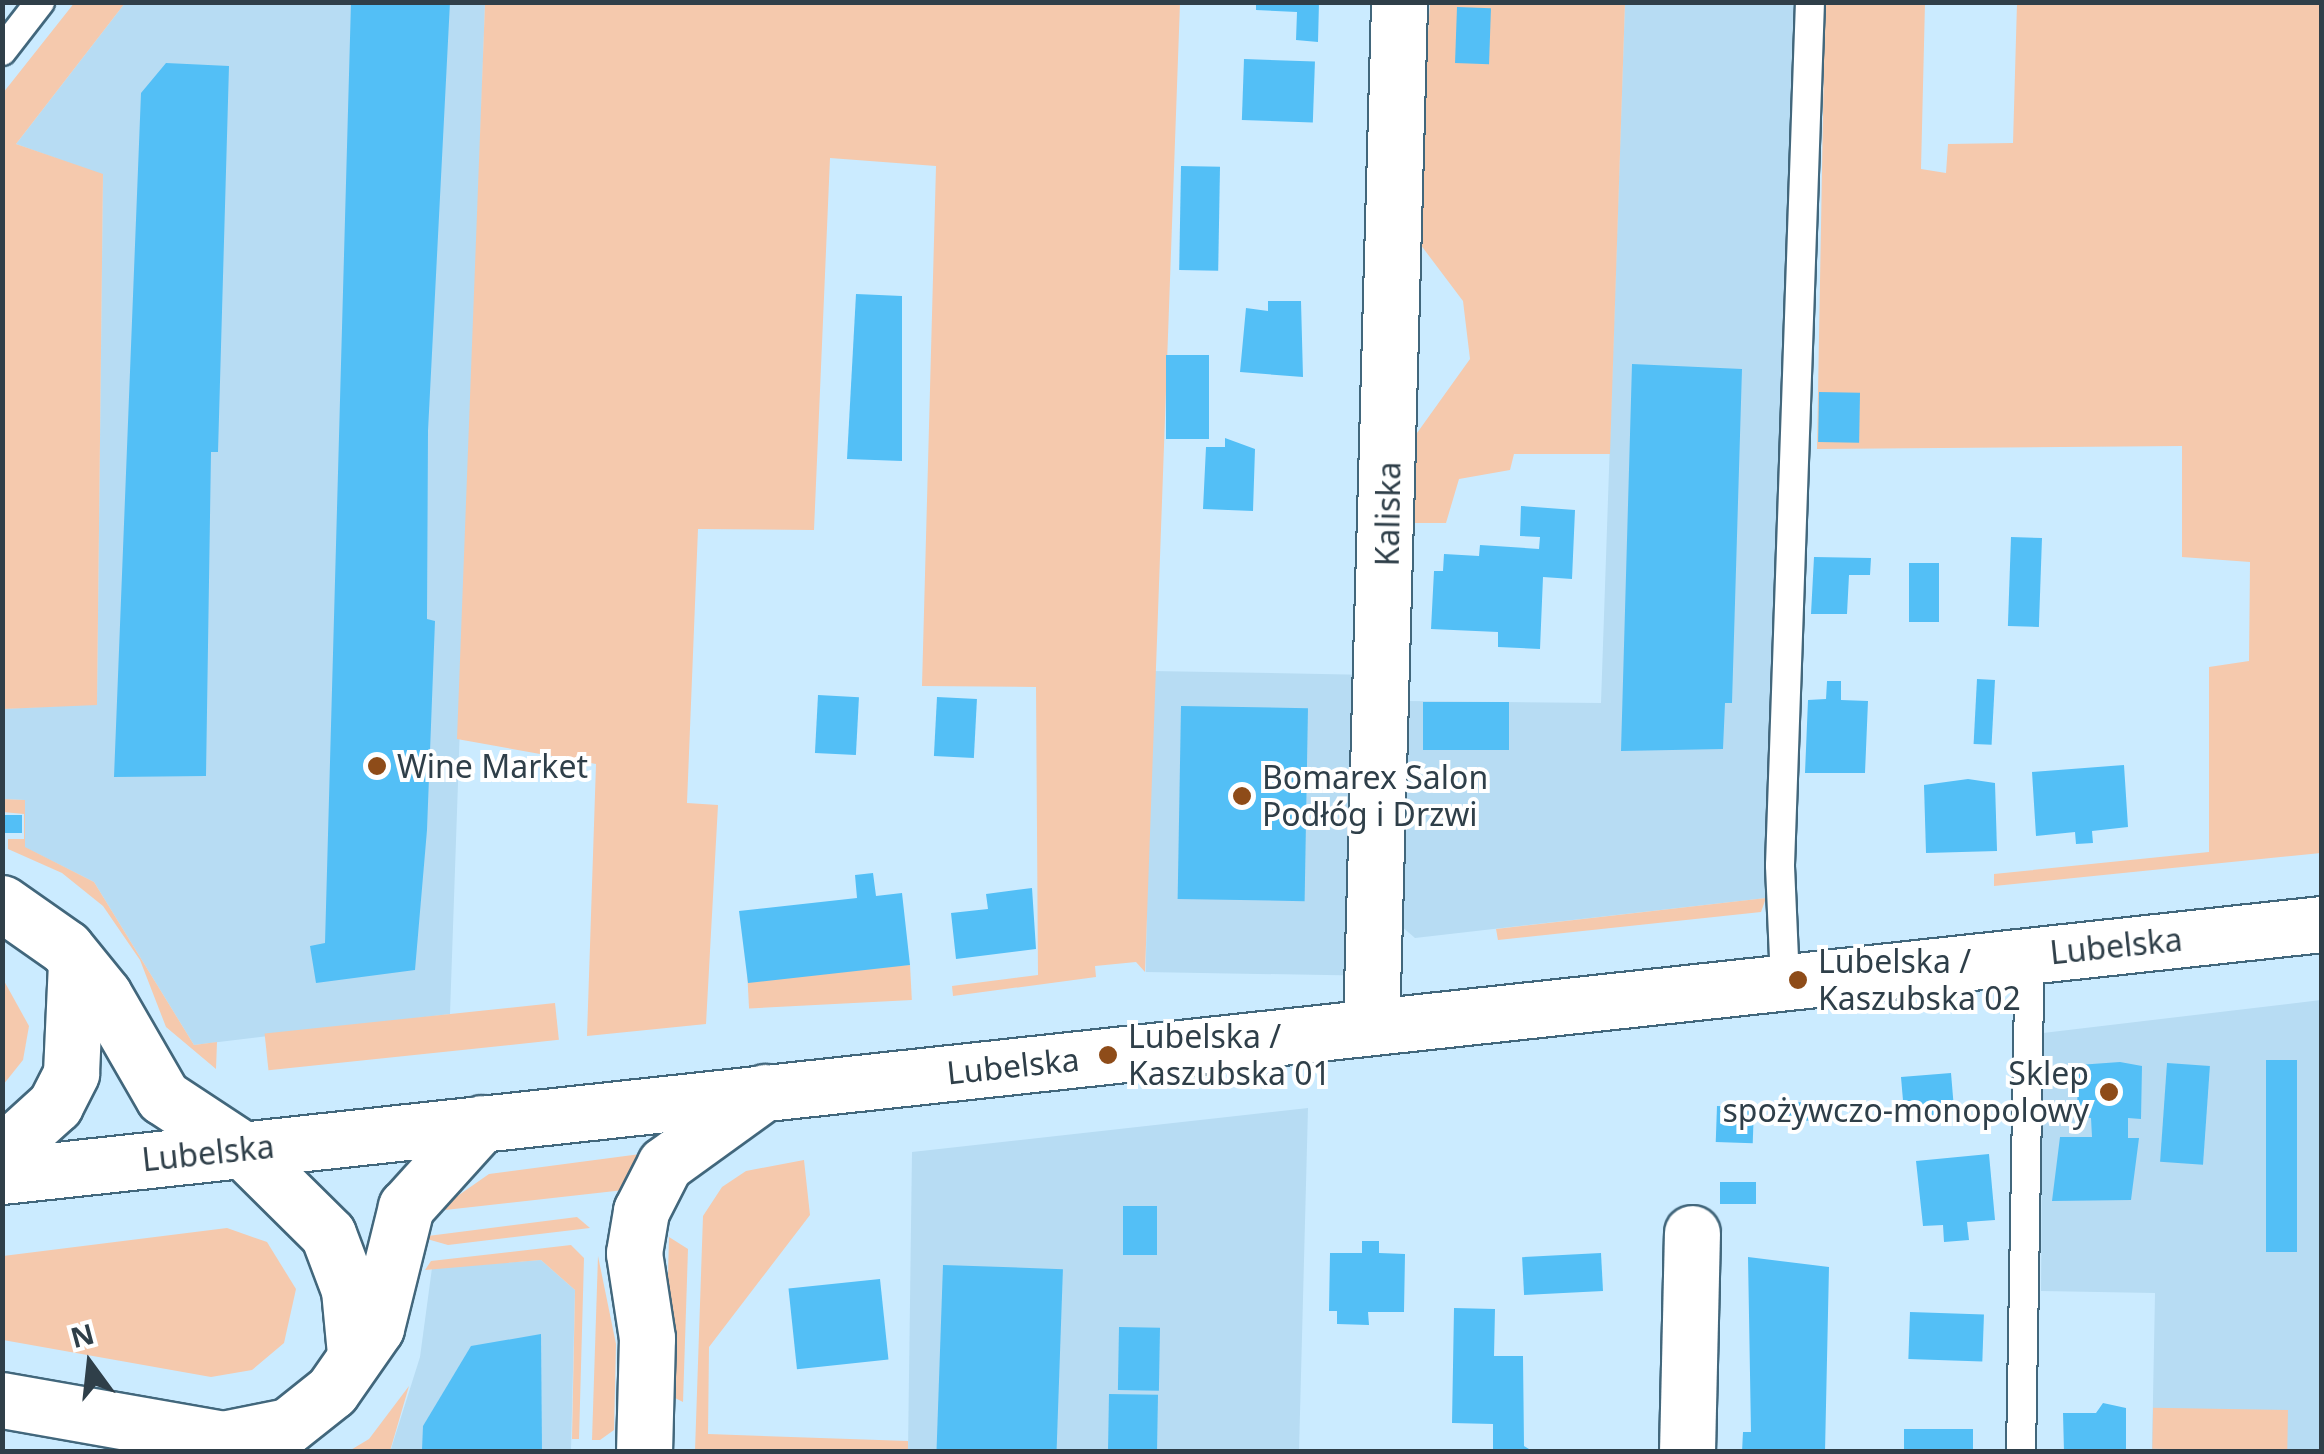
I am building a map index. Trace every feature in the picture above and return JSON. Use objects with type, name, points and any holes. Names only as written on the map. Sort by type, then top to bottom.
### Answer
[{"type":"street","name":"Kaliska","points":[[1371,1026],[1399,2]]},
{"type":"street","points":[[2,903],[42,924],[76,962],[119,1018],[148,1081],[242,1150],[337,1248],[355,1354]]},
{"type":"street","name":"Lubelska","points":[[2,1176],[2322,924]]},
{"type":"street","points":[[2,1153],[55,1105],[72,1072],[76,962]]},
{"type":"street","points":[[644,1452],[647,1338],[634,1253],[642,1210],[666,1164],[765,1092]]},
{"type":"street","points":[[2,1400],[202,1437],[247,1437],[321,1404],[384,1310],[406,1207],[482,1122]]},
{"type":"street","points":[[1687,1452],[1692,1233]]},
{"type":"lane","points":[[2,50],[40,2]]},
{"type":"lane","points":[[1785,982],[1780,865],[1810,2]]},
{"type":"lane","points":[[2020,1452],[2030,956]]},
{"type":"shaded area","points":[[75,2],[125,3],[16,144],[103,174],[97,705],[3,709],[3,93]]},
{"type":"shaded area","points":[[125,3],[485,3],[450,1014],[194,1045],[94,882],[24,847],[25,800],[3,799],[2,709],[97,704],[103,175],[16,144]]},
{"type":"shaded area","points":[[485,3],[1180,3],[1145,972],[1136,962],[1095,966],[1096,977],[953,996],[952,986],[1038,975],[1036,687],[922,686],[936,166],[830,158],[814,530],[698,529],[687,803],[718,805],[706,1024],[587,1036],[596,764],[457,739]]},
{"type":"shaded area","points":[[1430,3],[1625,3],[1610,454],[1514,454],[1510,470],[1459,479],[1446,523],[1408,523],[1412,440],[1470,359],[1463,301],[1414,236]]},
{"type":"shaded area","points":[[1625,3],[1796,3],[1766,898],[1415,938],[1401,926],[1405,701],[1601,703]]},
{"type":"shaded area","points":[[1825,3],[1925,3],[1921,169],[1946,173],[1948,144],[2013,143],[2017,3],[2321,3],[2321,853],[1994,886],[1994,874],[2209,852],[2209,667],[2249,661],[2250,562],[2182,557],[2182,446],[1817,449]]},
{"type":"shaded area","points":[[1151,671],[1360,675],[1355,976],[1146,972]]},
{"type":"shaded area","points":[[2,799],[25,800],[25,847],[94,882],[194,1045],[217,1042],[216,1069],[166,1027],[140,960],[103,906],[62,873],[8,849],[8,839],[24,839],[24,814],[3,812]]},
{"type":"shaded area","points":[[1766,898],[1761,912],[1498,940],[1496,929]]},
{"type":"shaded area","points":[[910,965],[912,1000],[749,1008],[747,974]]},
{"type":"shaded area","points":[[3,979],[29,1026],[23,1060],[3,1085]]},
{"type":"shaded area","points":[[2321,1000],[2321,1451],[2152,1451],[2155,1293],[2041,1291],[2043,1033]]},
{"type":"shaded area","points":[[555,1003],[559,1040],[268,1070],[265,1034]]},
{"type":"shaded area","points":[[1308,1108],[1299,1451],[908,1452],[912,1152]]},
{"type":"shaded area","points":[[648,1153],[633,1189],[436,1211],[489,1174]]},
{"type":"shaded area","points":[[804,1160],[810,1215],[709,1347],[708,1434],[908,1441],[908,1451],[695,1451],[703,1216],[722,1187],[746,1171]]},
{"type":"shaded area","points":[[577,1217],[590,1228],[448,1245],[420,1237]]},
{"type":"shaded area","points":[[227,1228],[267,1242],[296,1289],[284,1343],[252,1370],[211,1377],[3,1340],[3,1256]]},
{"type":"shaded area","points":[[669,1237],[688,1249],[683,1402],[665,1393]]},
{"type":"shaded area","points":[[571,1245],[584,1258],[579,1439],[572,1439],[575,1290],[541,1260],[425,1270],[431,1261]]},
{"type":"shaded area","points":[[598,1256],[616,1344],[614,1430],[600,1440],[592,1440]]},
{"type":"shaded area","points":[[541,1260],[575,1290],[571,1451],[390,1452],[420,1357],[432,1268]]},
{"type":"shaded area","points":[[409,1386],[390,1451],[349,1451],[369,1439]]},
{"type":"shaded area","points":[[2153,1408],[2288,1410],[2287,1451],[2152,1449]]},
{"type":"building","points":[[351,2],[450,2],[428,431],[427,619],[435,621],[427,830],[415,970],[316,983],[310,946],[325,943]]},
{"type":"building","points":[[1256,2],[1319,2],[1318,42],[1296,40],[1297,12],[1256,10]]},
{"type":"building","points":[[1457,7],[1491,8],[1489,64],[1455,63]]},
{"type":"building","points":[[1244,59],[1315,61],[1313,122],[1242,120]]},
{"type":"building","points":[[166,63],[229,66],[218,452],[211,452],[206,776],[114,777],[141,93]]},
{"type":"building","points":[[1181,166],[1220,167],[1218,271],[1179,270]]},
{"type":"building","points":[[856,294],[902,296],[902,461],[847,459]]},
{"type":"building","points":[[1268,301],[1301,301],[1303,377],[1240,372],[1246,308],[1268,311]]},
{"type":"building","points":[[1166,355],[1209,355],[1209,439],[1166,439]]},
{"type":"building","points":[[1632,364],[1742,369],[1732,703],[1725,703],[1723,749],[1621,751]]},
{"type":"building","points":[[1819,392],[1860,393],[1859,443],[1818,442]]},
{"type":"building","points":[[1225,438],[1255,449],[1253,511],[1203,509],[1206,447],[1225,447]]},
{"type":"building","points":[[1521,506],[1575,510],[1572,579],[1543,577],[1540,649],[1498,647],[1498,632],[1431,629],[1434,571],[1443,571],[1444,554],[1479,556],[1480,545],[1539,549],[1540,537],[1520,536]]},
{"type":"building","points":[[2011,537],[2042,538],[2039,627],[2008,626]]},
{"type":"building","points":[[1814,557],[1871,558],[1870,575],[1849,575],[1847,614],[1811,614]]},
{"type":"building","points":[[1909,563],[1939,563],[1939,622],[1909,622]]},
{"type":"building","points":[[1977,679],[1995,680],[1992,745],[1974,744]]},
{"type":"building","points":[[1827,681],[1841,681],[1841,700],[1868,701],[1865,773],[1805,773],[1808,700],[1826,699]]},
{"type":"building","points":[[818,695],[859,697],[856,755],[815,753]]},
{"type":"building","points":[[937,697],[977,699],[974,758],[934,756]]},
{"type":"building","points":[[1423,702],[1509,702],[1509,750],[1423,750]]},
{"type":"building","name":"Bomarex Salon Podłóg i Drzwi","points":[[1181,706],[1308,708],[1305,901],[1178,899]]},
{"type":"building","points":[[2124,765],[2128,827],[2092,831],[2093,843],[2076,844],[2075,832],[2036,836],[2032,772]]},
{"type":"building","points":[[1968,779],[1995,783],[1997,851],[1926,853],[1924,785]]},
{"type":"building","points":[[2,815],[22,815],[22,833],[2,833]]},
{"type":"building","points":[[873,873],[876,896],[902,893],[910,965],[748,983],[739,911],[857,898],[855,875]]},
{"type":"building","points":[[1032,888],[1036,949],[956,959],[951,913],[988,909],[986,894]]},
{"type":"building","points":[[2266,1060],[2297,1060],[2297,1252],[2266,1252]]},
{"type":"building","points":[[2120,1062],[2142,1066],[2141,1119],[2128,1118],[2128,1138],[2139,1138],[2131,1200],[2052,1201],[2060,1137],[2092,1137],[2091,1118],[2077,1117],[2078,1065]]},
{"type":"building","points":[[2167,1063],[2210,1066],[2203,1165],[2160,1162]]},
{"type":"building","points":[[1951,1073],[1954,1109],[1905,1124],[1901,1077]]},
{"type":"building","points":[[1775,1101],[1810,1103],[1809,1121],[1774,1119]]},
{"type":"building","points":[[1717,1106],[1754,1107],[1753,1143],[1716,1142]]},
{"type":"building","points":[[1989,1154],[1995,1220],[1967,1222],[1969,1240],[1944,1242],[1943,1225],[1923,1226],[1916,1161]]},
{"type":"building","points":[[1720,1182],[1756,1182],[1756,1204],[1720,1204]]},
{"type":"building","points":[[1123,1206],[1157,1206],[1157,1255],[1123,1255]]},
{"type":"building","points":[[1362,1241],[1379,1241],[1379,1253],[1405,1254],[1404,1312],[1368,1312],[1369,1325],[1337,1324],[1337,1311],[1329,1311],[1330,1253],[1362,1253]]},
{"type":"building","points":[[1601,1253],[1603,1291],[1524,1295],[1522,1257]]},
{"type":"building","points":[[1748,1257],[1829,1267],[1825,1452],[1742,1452],[1743,1432],[1751,1432]]},
{"type":"building","points":[[943,1265],[1063,1269],[1057,1452],[936,1452]]},
{"type":"building","points":[[880,1279],[888,1360],[797,1369],[789,1289]]},
{"type":"building","points":[[1454,1308],[1495,1309],[1494,1356],[1523,1356],[1524,1446],[1534,1452],[1493,1452],[1493,1424],[1452,1423]]},
{"type":"building","points":[[1910,1312],[1984,1315],[1982,1362],[1908,1359]]},
{"type":"building","points":[[1119,1327],[1160,1328],[1159,1391],[1118,1390]]},
{"type":"building","points":[[541,1334],[542,1452],[422,1450],[423,1426],[471,1346]]},
{"type":"building","points":[[1109,1394],[1158,1395],[1157,1452],[1108,1452]]},
{"type":"building","points":[[2103,1403],[2126,1408],[2126,1452],[2064,1452],[2063,1413],[2096,1413]]},
{"type":"building","points":[[1904,1429],[1973,1429],[1973,1452],[1904,1452]]},
{"type":"place","name":"Wine Market","points":[[377,766]]},
{"type":"place","name":"Bomarex Salon Podłóg i Drzwi","points":[[1242,796]]},
{"type":"place","name":"Lubelska / Kaszubska 02","points":[[1798,980]]},
{"type":"place","name":"Lubelska / Kaszubska 01","points":[[1108,1055]]},
{"type":"place","name":"Sklep spożywczo-monopolowy","points":[[2109,1092]]}]
